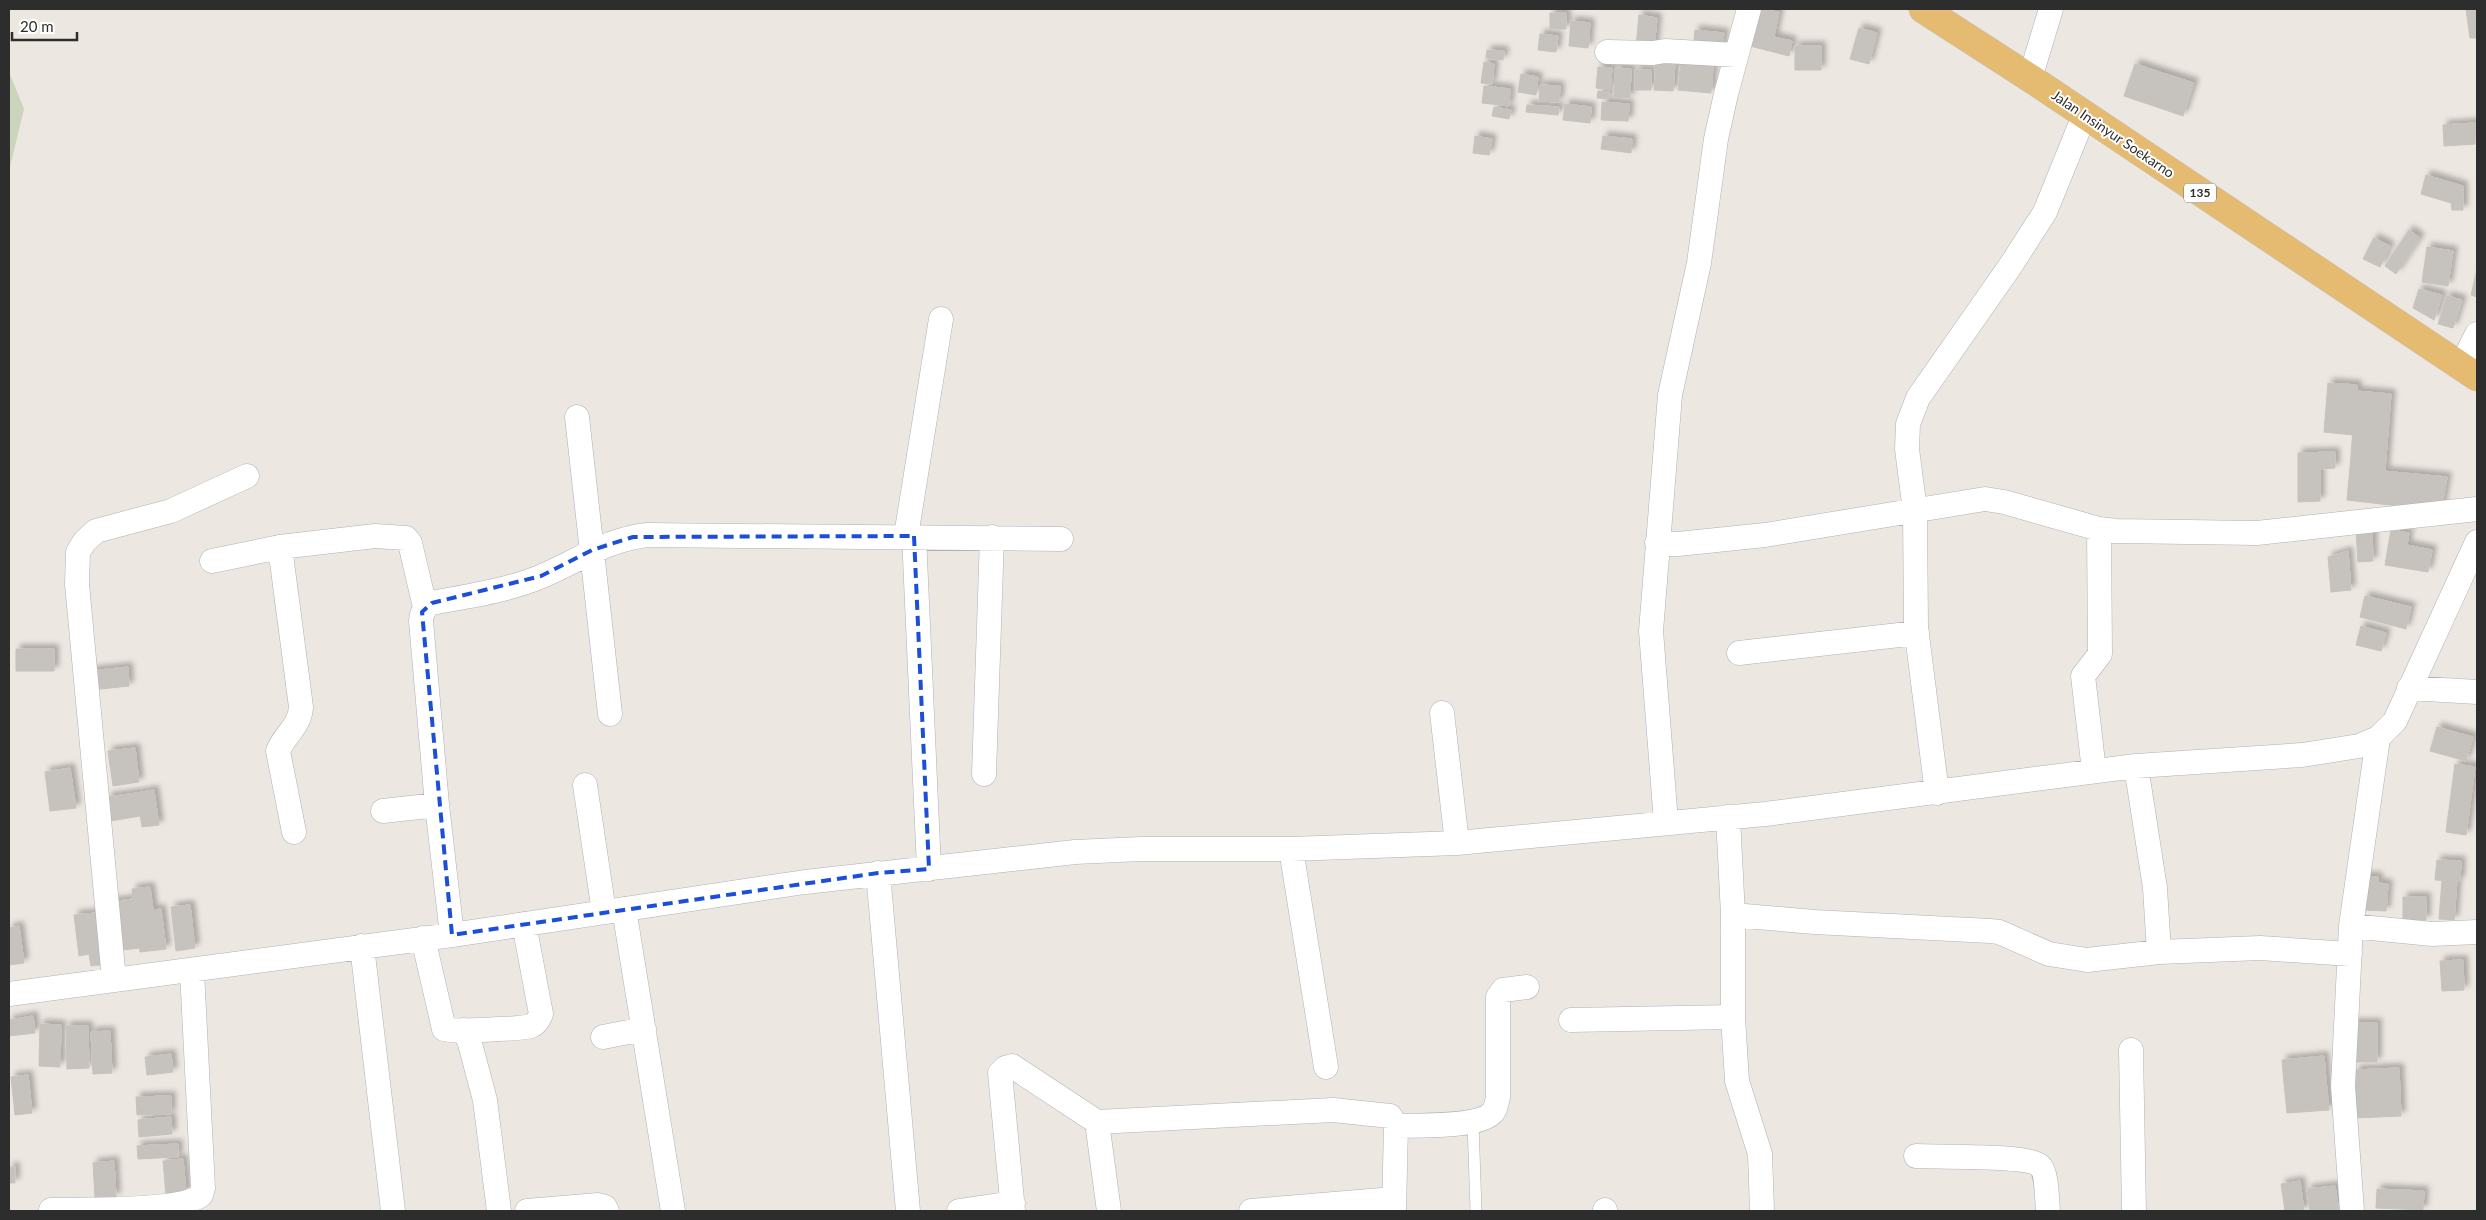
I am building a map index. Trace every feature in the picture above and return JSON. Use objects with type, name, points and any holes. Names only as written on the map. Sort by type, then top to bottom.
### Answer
[{"type":"main road","name":"Jalan Insinyur Soekarno","points":[[1923,9],[2030,78],[2084,116],[2469,372]]},
{"type":"street","points":[[1666,822],[1651,631],[1670,395],[1699,263],[1716,139],[1749,9]]},
{"type":"street","points":[[2030,78],[2051,9]]},
{"type":"street","points":[[1607,52],[1653,53],[1665,51],[1736,55]]},
{"type":"street","points":[[1937,793],[1917,634],[1915,511],[1907,449],[1908,424],[1918,398],[2011,265],[2044,212],[2084,116]]},
{"type":"street","points":[[929,869],[910,536],[941,319]]},
{"type":"street","points":[[2469,372],[2477,334]]},
{"type":"street","points":[[577,418],[610,714]]},
{"type":"street","points":[[114,980],[77,584],[78,552],[91,534],[102,528],[171,511],[247,476]]},
{"type":"street","points":[[1658,543],[1678,544],[1765,535],[1994,499],[2099,529],[2116,531],[2257,533],[2477,509]]},
{"type":"street","points":[[2094,771],[2083,676],[2100,654],[2099,529]]},
{"type":"street","points":[[452,935],[437,805],[421,621],[422,612],[425,607],[432,603],[524,582],[541,576],[592,550],[633,537],[647,535],[910,536],[1061,539]]},
{"type":"street","points":[[212,561],[280,547],[375,536],[406,538],[410,543],[425,607]]},
{"type":"street","points":[[984,774],[992,537]]},
{"type":"street","points":[[9,994],[452,935],[878,873],[1075,852],[1141,849],[1291,849],[1457,843],[1728,817],[1937,793],[2136,766],[2302,755],[2359,746],[2378,738],[2395,721],[2477,542]]},
{"type":"street","points":[[280,547],[301,707],[301,716],[278,751],[294,832]]},
{"type":"street","points":[[1739,653],[1917,634]]},
{"type":"street","points":[[2409,688],[2477,692]]},
{"type":"street","points":[[1442,713],[1457,843]]},
{"type":"street","points":[[2352,1211],[2343,1086],[2351,926],[2378,738]]},
{"type":"street","points":[[2136,766],[2155,888],[2158,952]]},
{"type":"street","points":[[585,784],[614,911],[644,1029],[673,1211]]},
{"type":"street","points":[[383,811],[437,805]]},
{"type":"street","points":[[1728,817],[1733,915],[1733,1017],[1737,1081],[1760,1154],[1762,1211]]},
{"type":"street","points":[[1291,849],[1326,1067]]},
{"type":"street","points":[[878,873],[908,1211]]},
{"type":"street","points":[[1733,915],[1814,922],[1990,930],[1999,932],[2049,954],[2087,960],[2158,952],[2260,948],[2350,954]]},
{"type":"street","points":[[423,938],[444,1029],[463,1030],[530,1026],[540,1018],[524,924]]},
{"type":"street","points":[[2351,926],[2432,934],[2477,932]]},
{"type":"street","points":[[362,946],[393,1211]]},
{"type":"street","points":[[51,1210],[126,1210],[190,1201],[201,1195],[203,1188],[192,971]]},
{"type":"street","points":[[1396,1126],[1473,1122],[1488,1116],[1494,1111],[1498,1097],[1500,993],[1503,990],[1527,987]]},
{"type":"street","points":[[1571,1020],[1733,1017]]},
{"type":"street","points":[[603,1037],[644,1029]]},
{"type":"street","points":[[463,1030],[469,1040],[485,1100],[499,1211]]},
{"type":"street","points":[[2131,1050],[2134,1211]]},
{"type":"street","points":[[959,1211],[1013,1207],[1000,1073],[1005,1068],[1012,1066],[1097,1122],[1333,1110],[1390,1116],[1396,1126],[1394,1205],[1250,1211]]},
{"type":"street","points":[[1097,1122],[1109,1211]]},
{"type":"street","points":[[1916,1156],[2015,1159],[2036,1163],[2041,1166],[2044,1172],[2048,1211]]},
{"type":"street","points":[[527,1211],[598,1205],[605,1207],[606,1211]]},
{"type":"lane","points":[[1473,1122],[1476,1211]]},
{"type":"highlighted area","points":[[914,536],[929,869],[878,873],[452,935],[422,612],[432,603],[541,576],[592,550],[633,537]]},
{"type":"green space","points":[[9,72],[24,109],[9,171]]},
{"type":"building","points":[[1757,9],[1779,12],[1774,37],[1792,41],[1789,56],[1750,46]]},
{"type":"building","points":[[2466,9],[2477,9],[2477,38],[2470,38]]},
{"type":"building","points":[[1550,13],[1566,13],[1566,29],[1550,29]]},
{"type":"building","points":[[1639,15],[1657,18],[1654,49],[1636,47]]},
{"type":"building","points":[[1571,21],[1590,23],[1588,48],[1569,46]]},
{"type":"building","points":[[1859,28],[1877,33],[1869,64],[1850,59]]},
{"type":"building","points":[[1695,30],[1724,33],[1721,53],[1693,49]]},
{"type":"building","points":[[1540,34],[1558,36],[1556,52],[1538,50]]},
{"type":"building","points":[[1795,46],[1821,46],[1821,70],[1795,70]]},
{"type":"building","points":[[1487,50],[1504,51],[1503,60],[1486,58]]},
{"type":"building","points":[[1656,61],[1675,63],[1673,91],[1654,90]]},
{"type":"building","points":[[1484,62],[1494,64],[1492,84],[1481,83]]},
{"type":"building","points":[[1681,62],[1713,66],[1711,93],[1678,90]]},
{"type":"building","points":[[2135,64],[2194,83],[2183,116],[2124,96]]},
{"type":"building","points":[[1598,67],[1612,68],[1610,90],[1596,88]]},
{"type":"building","points":[[1615,68],[1631,69],[1630,98],[1614,97]]},
{"type":"building","points":[[1635,70],[1651,70],[1651,90],[1635,90]]},
{"type":"building","points":[[1521,74],[1538,77],[1536,95],[1518,92]]},
{"type":"building","points":[[1540,85],[1560,86],[1559,102],[1539,101]]},
{"type":"building","points":[[1484,86],[1510,89],[1509,106],[1482,103]]},
{"type":"building","points":[[1598,91],[1609,92],[1608,99],[1597,98]]},
{"type":"building","points":[[1602,102],[1629,104],[1628,121],[1601,120]]},
{"type":"building","points":[[1565,104],[1591,107],[1590,123],[1563,120]]},
{"type":"building","points":[[1527,105],[1559,107],[1558,115],[1526,112]]},
{"type":"building","points":[[1494,107],[1511,110],[1509,119],[1492,116]]},
{"type":"building","points":[[2475,123],[2475,144],[2444,146],[2443,125]]},
{"type":"building","points":[[1475,136],[1492,139],[1489,155],[1473,153]]},
{"type":"building","points":[[1603,136],[1632,139],[1631,153],[1601,149]]},
{"type":"building","points":[[2426,175],[2463,186],[2463,210],[2452,210],[2451,203],[2421,194]]},
{"type":"building","points":[[2409,230],[2420,238],[2396,274],[2385,266]]},
{"type":"building","points":[[2374,238],[2390,246],[2380,267],[2363,259]]},
{"type":"building","points":[[2427,247],[2453,251],[2448,286],[2422,282]]},
{"type":"building","points":[[2477,270],[2477,297],[2471,295]]},
{"type":"building","points":[[2419,289],[2442,295],[2434,320],[2413,308]]},
{"type":"building","points":[[2447,296],[2462,300],[2453,328],[2438,324]]},
{"type":"building","points":[[2328,383],[2357,385],[2353,435],[2324,432]]},
{"type":"building","points":[[2356,391],[2391,394],[2385,470],[2350,468]]},
{"type":"building","points":[[2335,452],[2335,468],[2320,469],[2320,501],[2298,502],[2298,453]]},
{"type":"building","points":[[2350,468],[2447,477],[2441,511],[2347,500]]},
{"type":"building","points":[[2372,530],[2373,561],[2358,562],[2356,531]]},
{"type":"building","points":[[2391,530],[2409,533],[2407,545],[2432,550],[2428,572],[2385,565]]},
{"type":"building","points":[[2348,551],[2351,590],[2331,592],[2328,557]]},
{"type":"building","points":[[2365,596],[2411,607],[2406,629],[2360,617]]},
{"type":"building","points":[[2361,626],[2386,633],[2381,651],[2356,645]]},
{"type":"building","points":[[16,649],[54,649],[54,671],[16,671]]},
{"type":"building","points":[[128,667],[129,686],[91,690],[89,671]]},
{"type":"building","points":[[2437,727],[2473,737],[2466,761],[2430,751]]},
{"type":"building","points":[[135,748],[139,782],[113,786],[108,751]]},
{"type":"building","points":[[2455,764],[2475,767],[2466,835],[2446,832]]},
{"type":"building","points":[[70,768],[76,808],[50,811],[45,772]]},
{"type":"building","points":[[154,790],[159,825],[142,827],[137,793]]},
{"type":"building","points":[[137,793],[140,816],[110,821],[107,797]]},
{"type":"building","points":[[2437,860],[2461,861],[2460,881],[2435,880]]},
{"type":"building","points":[[2364,876],[2378,877],[2378,883],[2388,884],[2386,911],[2362,910]]},
{"type":"building","points":[[2442,880],[2457,881],[2454,920],[2439,919]]},
{"type":"building","points":[[150,887],[153,910],[135,913],[132,889]]},
{"type":"building","points":[[2403,897],[2426,897],[2426,920],[2403,920]]},
{"type":"building","points":[[133,899],[135,913],[112,916],[110,902]]},
{"type":"building","points":[[190,905],[195,948],[176,951],[171,907]]},
{"type":"building","points":[[161,909],[166,949],[140,952],[135,913]]},
{"type":"building","points":[[96,913],[100,950],[107,964],[91,966],[89,954],[79,956],[74,915]]},
{"type":"building","points":[[135,913],[139,948],[114,951],[109,916]]},
{"type":"building","points":[[19,926],[24,963],[9,965],[9,928]]},
{"type":"building","points":[[2463,960],[2464,990],[2442,991],[2440,961]]},
{"type":"building","points":[[33,1016],[35,1033],[9,1036],[9,1020]]},
{"type":"building","points":[[2352,1023],[2377,1023],[2377,1062],[2352,1062]]},
{"type":"building","points":[[40,1024],[61,1025],[60,1067],[39,1066]]},
{"type":"building","points":[[66,1026],[88,1026],[89,1068],[67,1069]]},
{"type":"building","points":[[110,1031],[112,1073],[93,1074],[91,1032]]},
{"type":"building","points":[[171,1054],[173,1072],[147,1075],[145,1057]]},
{"type":"building","points":[[2324,1056],[2326,1080],[2284,1083],[2282,1060]]},
{"type":"building","points":[[2399,1068],[2401,1116],[2356,1118],[2355,1070]]},
{"type":"building","points":[[28,1075],[32,1113],[15,1115],[11,1077]]},
{"type":"building","points":[[2326,1080],[2329,1110],[2287,1113],[2284,1083]]},
{"type":"building","points":[[171,1096],[171,1114],[137,1115],[136,1097]]},
{"type":"building","points":[[171,1117],[172,1134],[139,1137],[138,1120]]},
{"type":"building","points":[[178,1144],[178,1157],[138,1159],[137,1146]]},
{"type":"building","points":[[183,1159],[186,1193],[166,1195],[163,1161]]},
{"type":"building","points":[[114,1161],[116,1197],[95,1198],[93,1163]]},
{"type":"building","points":[[9,1167],[15,1167],[15,1183],[9,1183]]},
{"type":"building","points":[[2300,1181],[2304,1211],[2285,1211],[2281,1184]]},
{"type":"building","points":[[2335,1186],[2339,1211],[2310,1211],[2307,1189]]},
{"type":"building","points":[[2377,1189],[2424,1191],[2423,1210],[2376,1208]]}]
